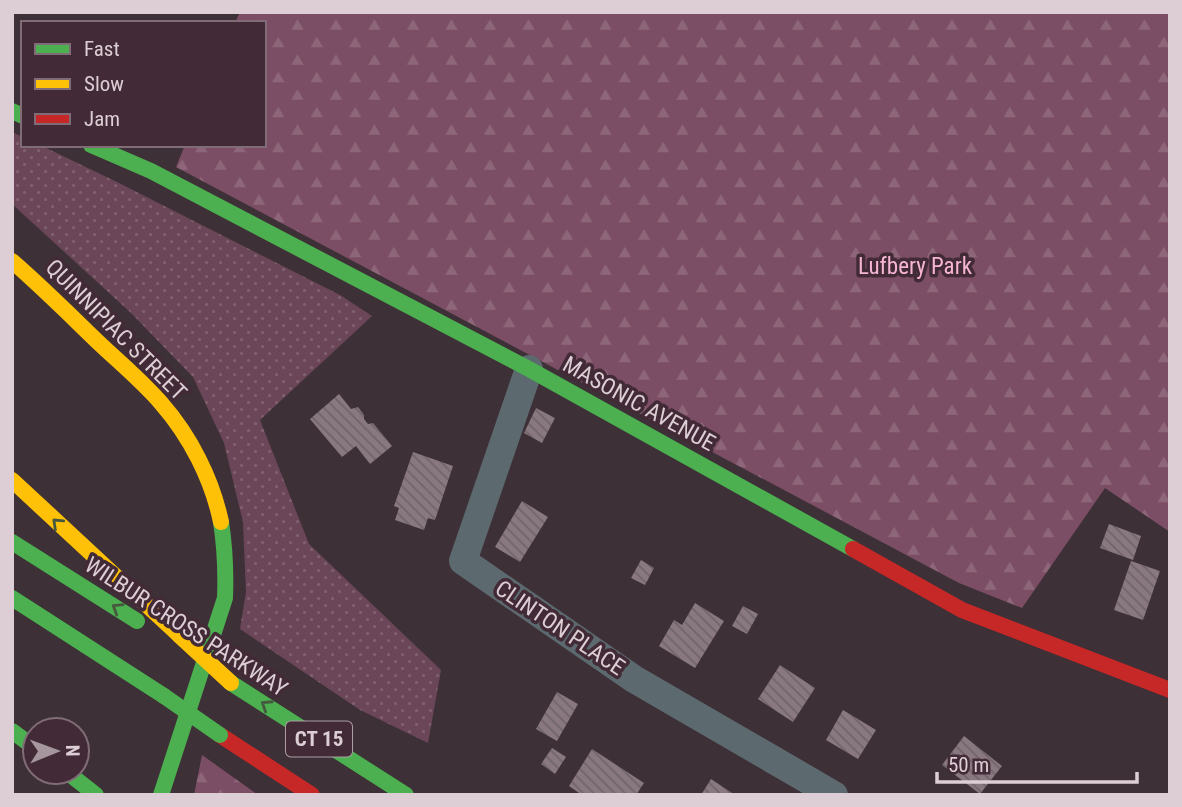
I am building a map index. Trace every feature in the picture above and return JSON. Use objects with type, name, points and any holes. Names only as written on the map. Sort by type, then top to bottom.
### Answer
[{"type":"main road","name":"MASONIC AVENUE","points":[[95,147],[151,172],[529,369],[962,610],[1170,690]]},
{"type":"main road","name":"QUINNIPIAC STREET","points":[[12,261],[160,402],[176,421],[207,477],[218,506],[224,536],[227,577],[225,598],[161,795]]},
{"type":"main road","points":[[12,480],[177,640]]},
{"type":"main road","name":"WILBUR CROSS PARKWAY","points":[[12,542],[177,640],[231,683],[406,795]]},
{"type":"main road","name":"CT 15","points":[[12,598],[312,795]]},
{"type":"street","name":"CLINTON PLACE","points":[[529,369],[463,561],[634,679],[834,795]]},
{"type":"shaded area","points":[[12,132],[21,136],[21,147],[44,147],[119,183],[340,295],[372,316],[260,420],[309,544],[441,670],[428,743],[360,710],[240,629],[246,592],[243,522],[224,443],[193,377],[131,313],[12,204]]},
{"type":"green space","name":"Lufbery Park","points":[[240,12],[1170,12],[1170,532],[1105,488],[1022,608],[959,583],[176,167],[184,147],[266,147],[266,21],[236,21]]},
{"type":"green space","points":[[202,755],[258,795],[194,795]]},
{"type":"building","points":[[339,394],[351,409],[358,407],[368,424],[373,423],[392,446],[370,464],[356,446],[342,457],[310,419]]},
{"type":"building","points":[[536,408],[555,418],[542,443],[524,433]]},
{"type":"building","points":[[413,452],[453,466],[435,520],[428,518],[424,530],[395,520],[399,508],[394,506]]},
{"type":"building","points":[[522,501],[548,517],[520,562],[495,547]]},
{"type":"building","points":[[1109,524],[1141,536],[1133,560],[1100,548]]},
{"type":"building","points":[[641,560],[654,568],[645,585],[631,578]]},
{"type":"building","points":[[1131,561],[1160,571],[1143,620],[1114,610]]},
{"type":"building","points":[[695,603],[724,621],[695,668],[659,646],[674,620],[682,625]]},
{"type":"building","points":[[743,606],[758,614],[747,634],[732,626]]},
{"type":"building","points":[[780,665],[815,688],[793,722],[758,699]]},
{"type":"building","points":[[557,692],[578,704],[557,741],[536,729]]},
{"type":"building","points":[[843,710],[876,730],[858,759],[826,740]]},
{"type":"building","points":[[964,736],[1002,766],[980,794],[942,765]]},
{"type":"building","points":[[552,748],[566,757],[555,774],[541,764]]},
{"type":"building","points":[[592,749],[644,783],[636,795],[582,795],[569,786]]},
{"type":"building","points":[[711,779],[735,795],[701,795]]},
{"type":"traffic: fast","points":[[12,111],[21,115]]},
{"type":"traffic: fast","points":[[96,147],[151,171],[529,369],[853,549]]},
{"type":"traffic: fast","points":[[161,795],[225,598],[221,522]]},
{"type":"traffic: fast","points":[[12,542],[137,621]]},
{"type":"traffic: fast","points":[[12,598],[164,696]]},
{"type":"traffic: fast","points":[[231,683],[406,795]]},
{"type":"traffic: fast","points":[[164,696],[220,735]]},
{"type":"traffic: fast","points":[[12,731],[21,738]]},
{"type":"traffic: fast","points":[[85,786],[96,795]]},
{"type":"traffic: slow","points":[[12,261],[138,379],[172,416],[206,474],[221,522]]},
{"type":"traffic: slow","points":[[12,480],[179,635]]},
{"type":"traffic: slow","points":[[179,635],[231,683]]},
{"type":"traffic: jam","points":[[853,549],[962,610],[1170,690]]},
{"type":"traffic: jam","points":[[220,735],[312,795]]}]
